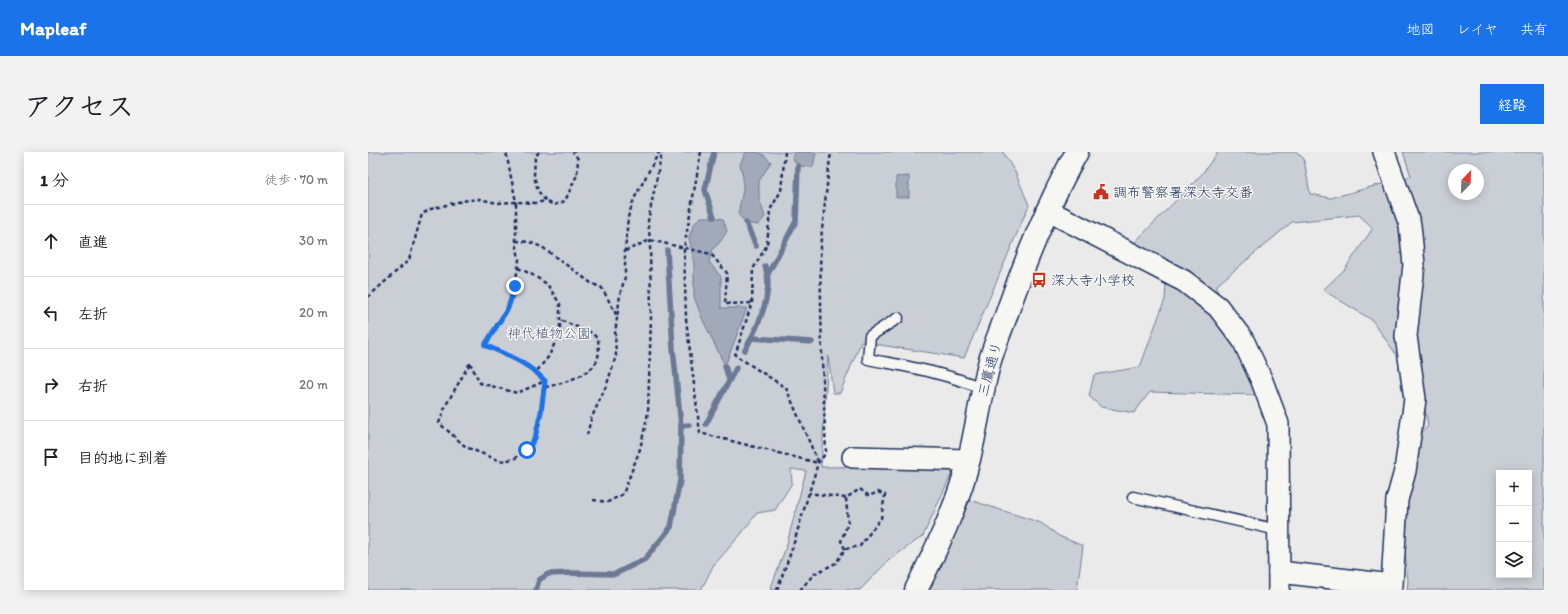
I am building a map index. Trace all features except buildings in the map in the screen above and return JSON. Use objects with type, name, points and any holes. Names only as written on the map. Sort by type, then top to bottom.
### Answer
[{"type":"main road","name":"三鷹通り","points":[[916,590],[935,553],[958,497],[969,460],[992,356],[1025,264],[1047,210],[1077,152]]},
{"type":"street","points":[[1047,210],[1184,281],[1218,307],[1243,340],[1262,381],[1278,424],[1279,581],[1392,585],[1397,500],[1405,471],[1415,399],[1406,336],[1414,265],[1410,225],[1384,152]]},
{"type":"street","points":[[853,457],[969,460]]},
{"type":"lane","points":[[898,318],[870,336],[868,359],[933,372],[962,380],[984,389]]},
{"type":"lane","points":[[1133,498],[1278,530]]},
{"type":"path","points":[[506,152],[516,202],[516,241],[519,260],[515,286],[508,308],[485,345],[518,360],[536,372],[545,381]]},
{"type":"path","points":[[539,152],[535,157],[534,176],[538,191],[546,201],[554,205],[565,201],[577,175],[578,159],[573,152]]},
{"type":"path","points":[[593,500],[608,502],[623,494],[640,449],[648,413],[651,318],[650,240],[648,221],[660,152]]},
{"type":"path","points":[[587,436],[591,418],[608,384],[616,356],[615,334],[620,295],[625,277],[625,251],[628,217],[634,199],[660,152]]},
{"type":"path","points":[[700,152],[684,248],[686,319],[700,433],[818,463]]},
{"type":"path","points":[[785,152],[781,191],[770,210],[767,245],[753,269],[752,302],[735,355],[786,388],[818,463]]},
{"type":"path","points":[[776,590],[792,549],[818,463],[826,453],[822,359],[820,248],[830,158],[832,152]]},
{"type":"path","points":[[368,297],[409,260],[422,214],[431,209],[462,201],[479,199],[497,204],[516,202],[535,203],[546,201]]},
{"type":"path","points":[[625,251],[650,240],[711,254],[727,273],[725,304],[752,302]]},
{"type":"path","points":[[516,241],[529,242],[542,247],[591,283],[602,288],[617,316]]},
{"type":"path","points":[[518,268],[547,284],[560,304],[560,332],[549,356],[536,372]]},
{"type":"path","points":[[544,387],[559,384],[583,374],[595,364],[599,354],[598,339],[592,333],[560,320]]},
{"type":"path","points":[[470,363],[480,383],[517,393],[545,381],[541,412],[535,438],[527,450],[514,459],[500,461],[466,447],[439,424],[446,405],[470,363]]},
{"type":"path","points":[[800,590],[814,574],[836,563],[845,549],[860,546],[881,518],[885,495],[878,492],[869,496],[860,489],[846,498],[809,493]]},
{"type":"path","points":[[845,549],[841,541],[848,523],[846,498]]},
{"type":"green space","name":"神代植物公園","points":[[368,152],[1003,152],[1015,172],[1029,205],[964,358],[861,342],[840,393],[833,393],[828,356],[821,467],[955,466],[923,536],[889,560],[860,590],[770,590],[786,547],[806,471],[791,469],[792,483],[775,510],[757,513],[742,533],[713,566],[701,590],[368,590]]},
{"type":"green space","points":[[1218,152],[1297,152],[1304,159],[1310,194],[1331,198],[1411,176],[1403,152],[1544,152],[1544,590],[1407,590],[1408,581],[1402,523],[1414,442],[1428,426],[1422,391],[1372,320],[1323,290],[1345,269],[1373,228],[1359,215],[1292,222],[1217,285],[1217,290],[1257,395],[1150,392],[1134,413],[1101,407],[1089,396],[1094,375],[1140,367],[1165,299],[1167,268],[1133,244],[1201,175]]},
{"type":"green space","points":[[970,500],[1041,523],[1059,536],[1083,546],[1077,590],[927,590]]},
{"type":"water","points":[[746,152],[760,153],[771,162],[759,181],[759,198],[765,217],[758,225],[746,223],[738,214],[743,190],[743,177],[740,164]]},
{"type":"water","points":[[795,152],[816,152],[813,167],[798,166],[792,157]]},
{"type":"water","points":[[909,176],[909,197],[896,197],[896,177]]},
{"type":"water","points":[[701,217],[723,219],[727,231],[720,242],[712,250],[709,262],[721,277],[721,308],[747,308],[725,366],[702,318],[694,297],[694,264],[689,237],[694,224]]},
{"type":"waterway","points":[[714,152],[705,190],[714,217]]},
{"type":"waterway","points":[[768,274],[796,221],[798,166]]},
{"type":"waterway","points":[[746,223],[756,246]]},
{"type":"waterway","points":[[536,590],[539,580],[548,574],[615,574],[645,559],[671,527],[680,480],[681,426],[673,348],[667,250]]},
{"type":"waterway","points":[[745,350],[764,309],[768,287],[768,276],[765,266]]},
{"type":"waterway","points":[[752,338],[812,342]]},
{"type":"waterway","points":[[725,366],[729,380]]},
{"type":"waterway","points":[[706,424],[736,368]]},
{"type":"waterway","points":[[681,426],[689,425]]},
{"type":"place","name":"調布警察署深大寺交番","points":[[1101,192]]},
{"type":"place","name":"深大寺小学校","points":[[1039,280]]},
{"type":"route","points":[[515,286],[508,308],[485,345],[518,360],[536,372],[545,381],[541,412],[535,438],[527,450]]}]
